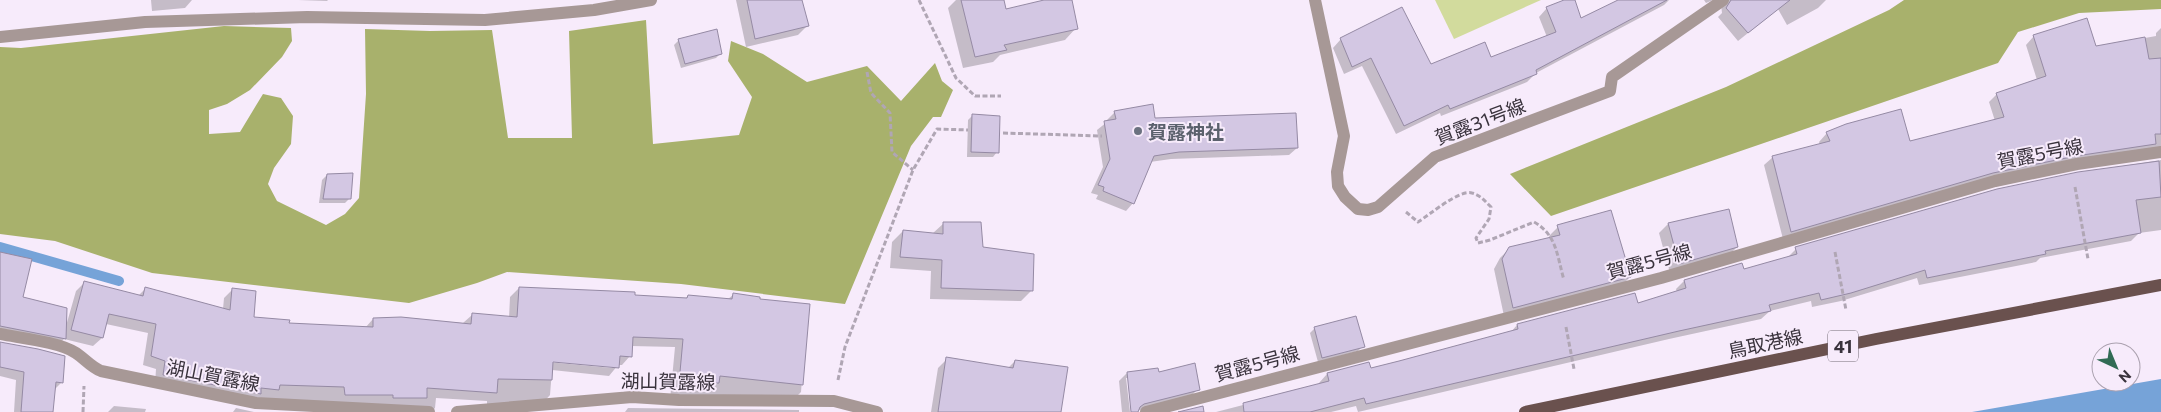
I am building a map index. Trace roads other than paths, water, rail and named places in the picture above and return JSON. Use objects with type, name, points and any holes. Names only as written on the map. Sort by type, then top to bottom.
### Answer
[{"type":"main road","name":"鳥取港線","points":[[1525,412],[1876,339],[2161,285]]},
{"type":"street","points":[[0,37],[145,22],[306,17],[485,20],[594,10],[651,0]]},
{"type":"street","name":"賀露31号線","points":[[1315,0],[1344,136],[1337,172],[1338,186],[1345,197],[1358,208],[1368,210],[1378,207],[1435,157],[1610,91],[1612,77],[1723,0]]},
{"type":"street","name":"賀露5号線","points":[[1146,412],[1661,278],[1994,181],[2072,165],[2161,152]]},
{"type":"street","name":"湖山賀露線","points":[[0,334],[63,347],[76,352],[93,368],[101,372],[256,403],[428,412]]},
{"type":"street","name":"湖山賀露線","points":[[457,412],[632,397],[679,400],[834,401],[877,412]]},
{"type":"water","points":[[2161,379],[2161,412],[1972,412],[2091,391],[2141,392],[2141,382]]},
{"type":"waterway","points":[[0,247],[119,281]]},
{"type":"place","name":"賀露神社","points":[[1138,131]]}]
